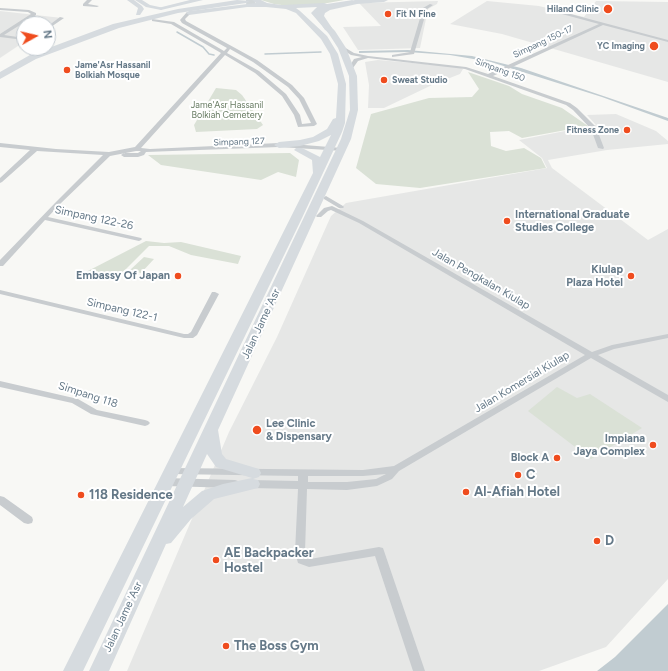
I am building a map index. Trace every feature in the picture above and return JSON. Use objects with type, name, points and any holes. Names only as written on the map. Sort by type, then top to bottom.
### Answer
[{"type":"highway","points":[[56,41],[65,40],[112,24],[146,15],[192,6],[236,0]]},
{"type":"highway","points":[[328,28],[320,16],[321,12],[327,8],[357,2],[384,0]]},
{"type":"highway","points":[[0,76],[34,57],[75,40],[150,17],[207,6],[246,1]]},
{"type":"highway","points":[[56,44],[87,30],[161,8]]},
{"type":"highway","points":[[75,40],[154,20],[189,13]]},
{"type":"highway","points":[[0,70],[25,57]]},
{"type":"main road","points":[[130,0],[140,7],[141,10],[138,14]]},
{"type":"main road","points":[[138,0],[148,6],[161,8],[200,0]]},
{"type":"main road","points":[[255,0],[271,6]]},
{"type":"main road","points":[[189,13],[247,5],[288,7],[320,6],[350,0]]},
{"type":"main road","name":"Jalan Jame 'Asr","points":[[73,671],[303,205],[313,196],[323,176],[341,152],[350,129],[354,110],[354,84],[351,67],[342,48],[328,28],[316,16],[315,11],[350,0]]},
{"type":"main road","name":"Jalan Jame 'Asr","points":[[99,671],[242,365],[323,176],[329,150],[340,123],[342,84],[334,54],[324,38],[313,26],[298,12],[288,7]]},
{"type":"main road","points":[[279,145],[309,141],[328,133],[334,127],[341,109]]},
{"type":"main road","points":[[242,365],[280,303],[319,216],[331,184],[323,176],[316,158],[299,150]]},
{"type":"main road","points":[[211,431],[215,456],[221,463],[252,479]]},
{"type":"main road","points":[[154,551],[185,516],[208,495],[252,479]]},
{"type":"street","points":[[90,0],[84,4],[97,6]]},
{"type":"street","points":[[351,67],[356,60],[370,57],[397,56],[413,52],[425,8],[431,5]]},
{"type":"street","points":[[0,9],[29,11],[34,14],[0,36]]},
{"type":"street","points":[[548,10],[668,41]]},
{"type":"street","points":[[154,20],[168,21],[245,64],[268,80],[284,95],[297,115],[300,126],[314,124],[308,109],[290,86],[264,66],[192,27],[182,20],[189,13]]},
{"type":"street","points":[[56,22],[62,18]]},
{"type":"street","name":"Simpang 150-17","points":[[490,75],[602,24]]},
{"type":"street","points":[[192,27],[189,28],[193,34]]},
{"type":"street","points":[[0,36],[16,38]]},
{"type":"street","points":[[138,152],[144,142],[230,47]]},
{"type":"street","name":"Simpang 150","points":[[342,48],[353,54],[370,57],[459,66],[490,75],[568,104],[594,128],[601,148]]},
{"type":"street","points":[[391,60],[397,56]]},
{"type":"street","points":[[214,64],[225,61],[245,64]]},
{"type":"street","points":[[144,142],[144,145],[148,149],[162,151]]},
{"type":"street","points":[[0,145],[108,154]]},
{"type":"street","name":"Simpang 127","points":[[138,152],[142,154],[144,151],[279,145],[341,152]]},
{"type":"street","points":[[0,181],[35,149]]},
{"type":"street","name":"Simpang 127","points":[[108,154],[265,149],[329,150]]},
{"type":"street","points":[[0,264],[58,203],[108,154]]},
{"type":"street","points":[[326,198],[361,222]]},
{"type":"street","points":[[319,216],[326,210],[332,208],[361,222]]},
{"type":"street","name":"Simpang 122-26","points":[[44,218],[139,239]]},
{"type":"street","name":"Jalan Pengkalan Kiulap","points":[[361,222],[668,399]]},
{"type":"street","name":"Simpang 122-1","points":[[0,292],[184,336],[190,336],[194,333],[215,294]]},
{"type":"street","name":"Jalan Komersial Kiulap","points":[[168,477],[252,479],[302,486],[347,486],[377,482],[389,477],[396,469],[590,355],[612,347],[668,336]]},
{"type":"street","name":"Simpang 118","points":[[0,384],[75,401],[94,412],[145,423]]},
{"type":"street","name":"Jalan Komersial Kiulap","points":[[252,479],[303,473],[368,473],[396,469]]},
{"type":"street","points":[[303,473],[300,552],[302,560],[309,563],[379,551],[419,671]]},
{"type":"street","points":[[0,500],[28,520]]},
{"type":"shaded area","points":[[438,1],[437,4],[428,9],[420,48],[358,50],[343,27],[381,26],[359,3]]},
{"type":"shaded area","points":[[487,1],[539,6],[584,17],[596,1],[668,2],[668,82],[502,34],[450,24]]},
{"type":"shaded area","points":[[0,11],[44,16],[16,16],[16,47],[0,58]]},
{"type":"shaded area","points":[[56,17],[62,18],[56,22]]},
{"type":"shaded area","points":[[408,50],[472,56],[521,68],[668,118],[668,121],[602,97],[491,62],[450,55],[408,52],[359,53],[359,51]]},
{"type":"shaded area","points":[[378,60],[459,67],[463,69],[460,74],[432,85],[384,108],[368,108],[369,85],[365,62]]},
{"type":"shaded area","points":[[616,114],[656,131],[668,141],[668,144],[607,150],[548,160],[552,168],[648,240],[668,229],[668,579],[606,647],[539,671],[127,671],[229,432],[277,337],[331,216],[346,203],[547,168],[542,158],[519,140],[596,125],[587,115]]},
{"type":"shaded area","points":[[668,604],[668,671],[597,671],[615,657]]},
{"type":"green space","points":[[261,0],[344,0],[322,4],[289,6]]},
{"type":"green space","points":[[468,72],[509,86],[522,94],[562,108],[588,126],[522,138],[509,131],[490,132],[491,146],[506,151],[524,148],[541,158],[546,168],[420,188],[376,184],[356,168],[371,114],[429,98],[472,97],[479,89]]},
{"type":"green space","name":"Jame'Asr Hassanil Bolkiah Cemetery","points":[[216,88],[236,90],[242,95],[263,125],[257,129],[196,132],[194,125]]},
{"type":"green space","points":[[290,153],[299,160],[296,177],[278,172],[261,180],[161,165],[148,155]]},
{"type":"green space","points":[[146,241],[164,243],[181,242],[241,256],[238,264],[191,255],[169,246],[149,246],[115,280],[84,273]]},
{"type":"green space","points":[[144,257],[154,259],[141,273],[130,270]]},
{"type":"green space","points":[[557,387],[577,398],[590,394],[642,428],[591,459],[528,411]]},
{"type":"waterway","points":[[177,32],[203,47],[209,54],[214,55]]},
{"type":"waterway","points":[[265,54],[321,52]]},
{"type":"tunnel","points":[[246,1],[260,0]]},
{"type":"place","name":"Hiland Clinic","points":[[608,9]]},
{"type":"place","name":"Fit N Fine","points":[[388,14]]},
{"type":"place","name":"YC Imaging","points":[[654,46]]},
{"type":"place","name":"Jame'Asr Hassanil Bolkiah Mosque","points":[[67,70]]},
{"type":"place","name":"Sweat Studio","points":[[384,80]]},
{"type":"place","name":"Fitness Zone","points":[[627,130]]},
{"type":"place","name":"International Graduate Studies College","points":[[507,221]]},
{"type":"place","name":"Embassy Of Japan","points":[[178,276]]},
{"type":"place","name":"Kiulap Plaza Hotel","points":[[631,276]]},
{"type":"place","name":"Lee Clinic & Dispensary","points":[[257,430]]},
{"type":"place","name":"Impiana Jaya Complex","points":[[653,445]]},
{"type":"place","name":"Block A","points":[[557,458]]},
{"type":"place","name":"C","points":[[518,475]]},
{"type":"place","name":"Al-Afiah Hotel","points":[[466,492]]},
{"type":"place","name":"118 Residence","points":[[81,495]]},
{"type":"place","name":"D","points":[[597,541]]},
{"type":"place","name":"AE Backpacker Hostel","points":[[216,560]]},
{"type":"place","name":"The Boss Gym","points":[[226,646]]}]
